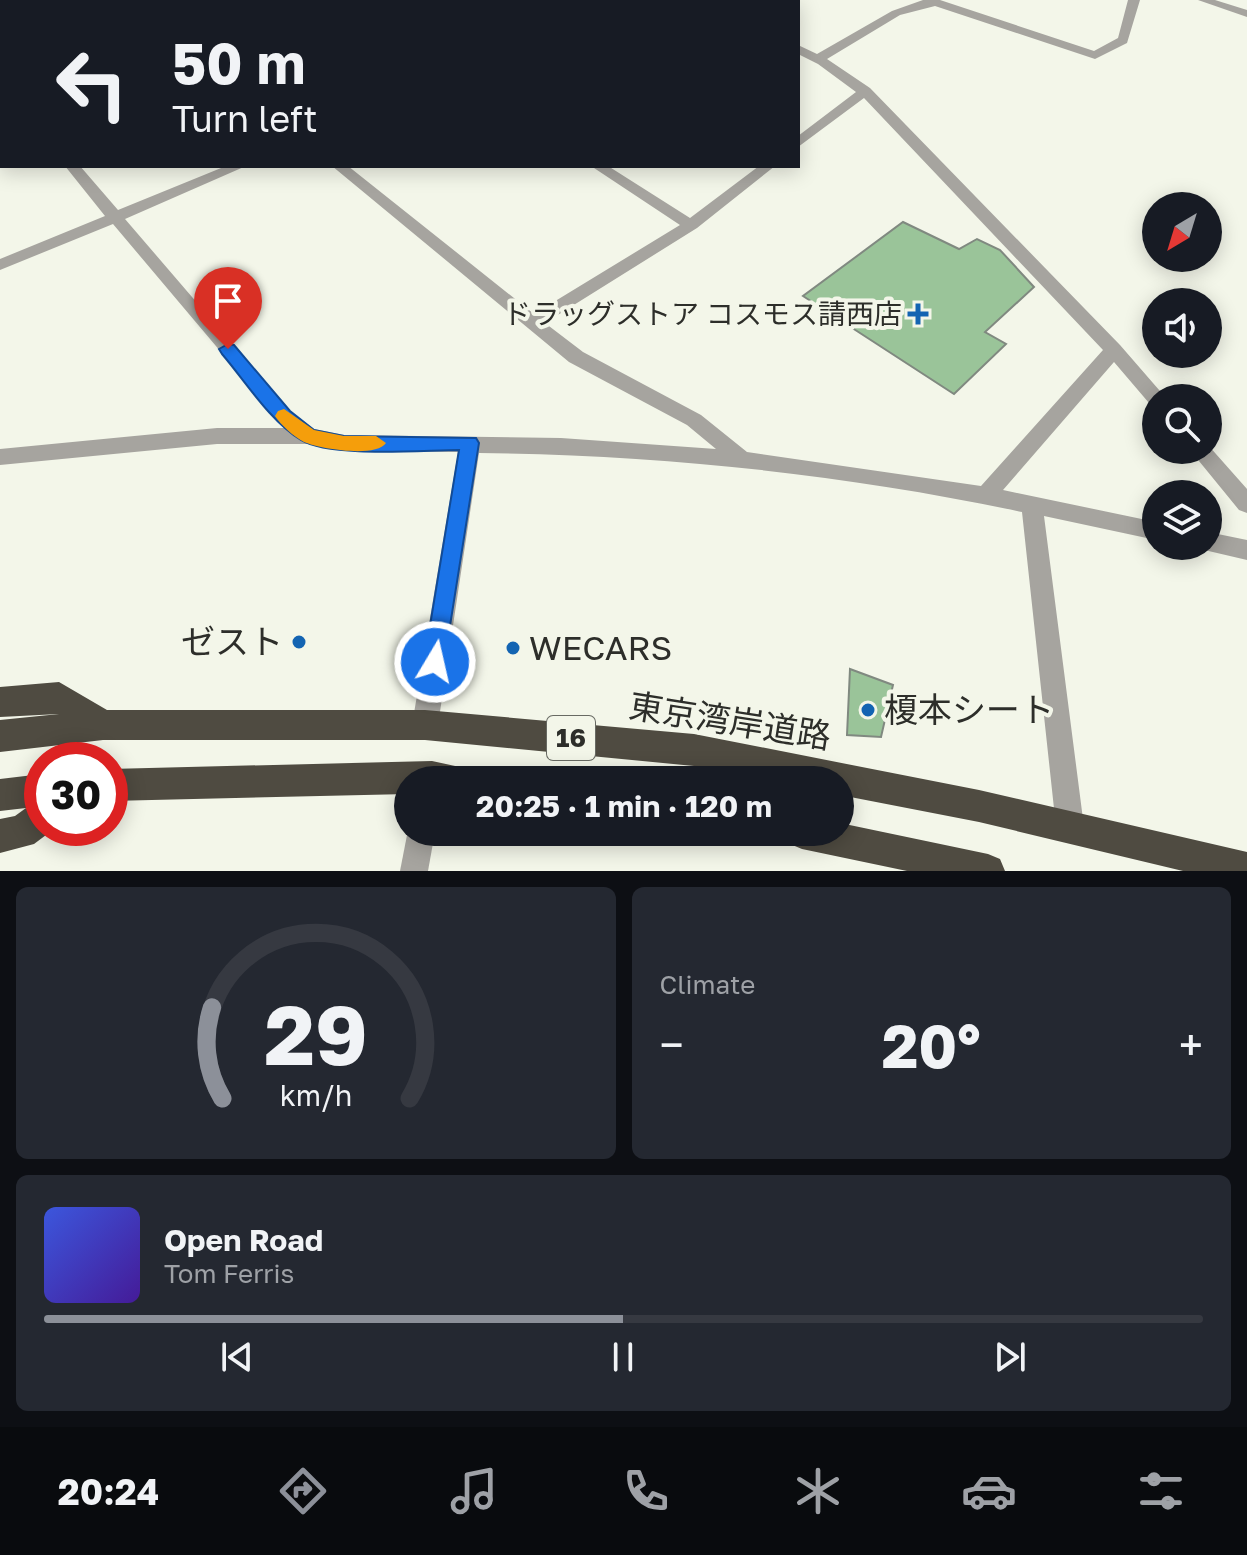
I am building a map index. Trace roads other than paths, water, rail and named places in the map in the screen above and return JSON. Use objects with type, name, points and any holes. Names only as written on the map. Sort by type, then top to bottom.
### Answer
[{"type":"highway","points":[[0,702],[59,697],[103,725]]},
{"type":"highway","name":"東京湾岸道路","points":[[0,736],[103,725],[425,725],[694,750],[979,806],[1247,869]]},
{"type":"highway","points":[[128,785],[394,780]]},
{"type":"highway","points":[[0,795],[24,792]]},
{"type":"highway","points":[[0,836],[24,830]]},
{"type":"highway","points":[[854,843],[988,871]]},
{"type":"street","points":[[819,58],[896,13],[932,1],[952,2],[1095,55],[1123,40],[1134,0]]},
{"type":"street","points":[[1204,0],[1247,14]]},
{"type":"street","points":[[800,50],[819,58],[865,91],[1144,384]]},
{"type":"street","points":[[800,141],[865,91]]},
{"type":"street","points":[[74,168],[283,416],[308,436]]},
{"type":"street","points":[[0,265],[234,168]]},
{"type":"street","points":[[341,168],[576,357],[694,420],[742,459]]},
{"type":"street","points":[[601,168],[691,225]]},
{"type":"street","points":[[532,323],[691,225],[765,168]]},
{"type":"street","points":[[986,495],[1114,350]]},
{"type":"street","points":[[0,457],[217,436],[308,436],[344,443],[561,446],[742,459],[986,495],[1142,528]]},
{"type":"street","points":[[425,725],[470,443]]},
{"type":"street","points":[[1212,464],[1247,504]]},
{"type":"street","points":[[1032,505],[1070,827]]},
{"type":"street","points":[[1222,545],[1247,550]]},
{"type":"street","points":[[414,871],[418,846]]},
{"type":"place","name":"ドラッグストア コスモス請西店","points":[[918,314]]},
{"type":"place","name":"ゼスト","points":[[299,642]]},
{"type":"place","name":"WECARS","points":[[513,648]]},
{"type":"place","name":"榎本シート","points":[[868,710]]}]
